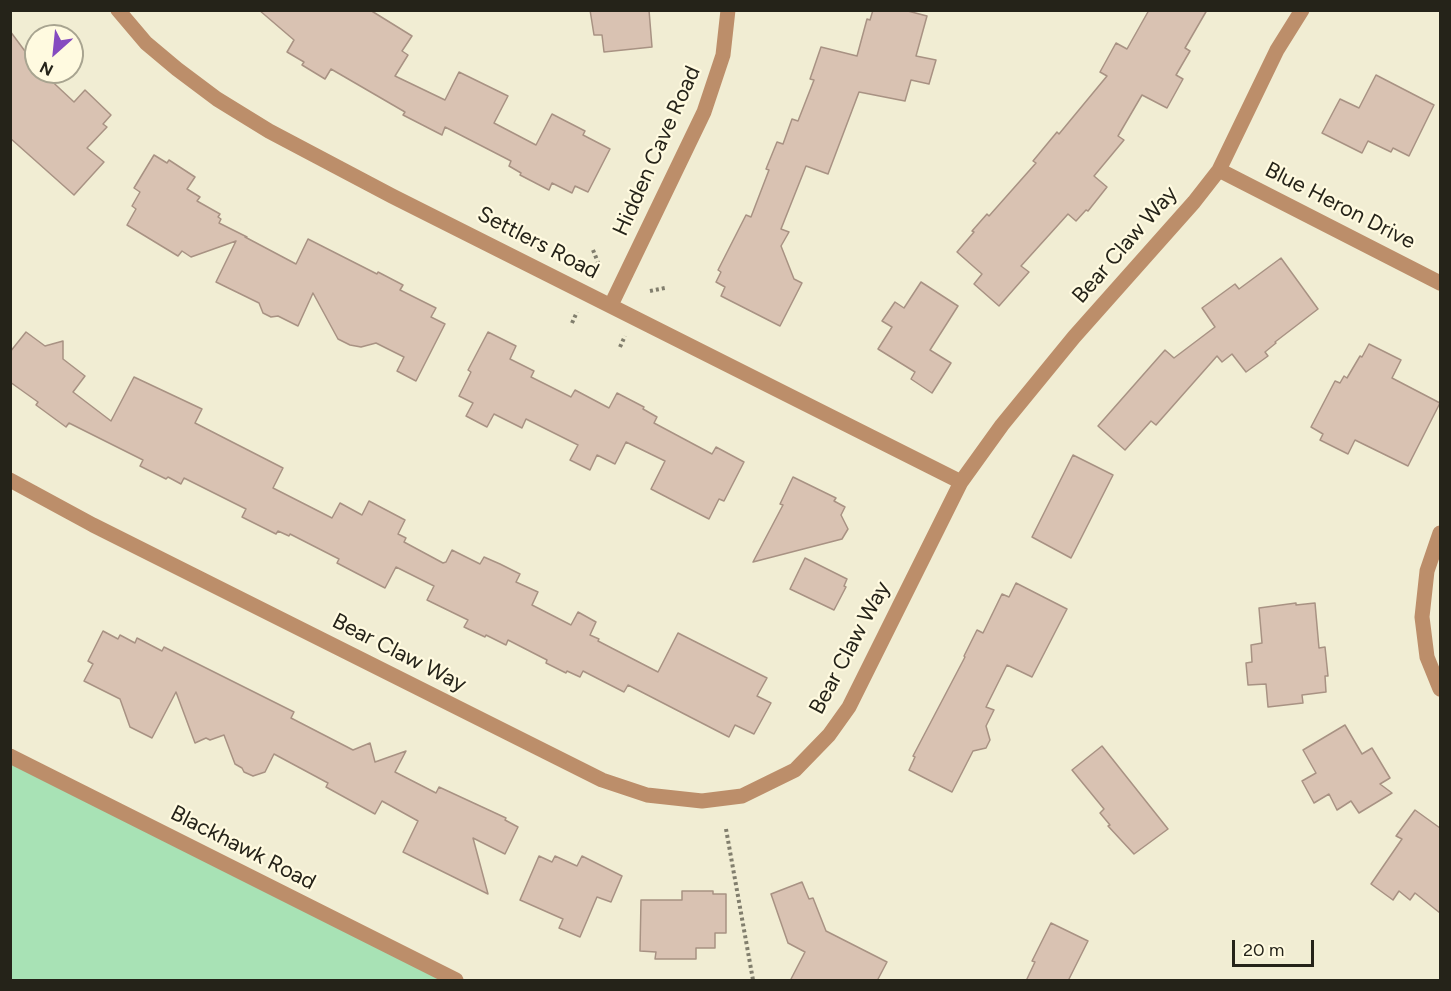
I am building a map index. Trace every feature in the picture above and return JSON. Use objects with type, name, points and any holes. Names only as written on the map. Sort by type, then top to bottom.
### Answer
[{"type":"street","name":"Settlers Road","points":[[118,10],[146,43],[177,69],[217,99],[260,126],[392,196],[961,482]]},
{"type":"street","name":"Hidden Cave Road","points":[[611,305],[704,112],[723,55],[728,10]]},
{"type":"street","name":"Bear Claw Way","points":[[10,480],[104,531],[602,780],[647,795],[702,801],[742,796],[795,770],[829,735],[849,707],[961,482],[1002,425],[1067,346],[1194,202],[1219,170],[1277,50],[1302,10]]},
{"type":"street","name":"Blue Heron Drive","points":[[1219,170],[1440,283]]},
{"type":"street","points":[[1440,533],[1427,571],[1422,617],[1427,657],[1440,689]]},
{"type":"street","name":"Blackhawk Road","points":[[10,756],[456,981]]},
{"type":"path","points":[[593,250],[599,265]]},
{"type":"path","points":[[650,291],[665,288]]},
{"type":"path","points":[[572,323],[577,311]]},
{"type":"path","points":[[620,346],[625,336]]},
{"type":"path","points":[[726,829],[753,981]]},
{"type":"green space","points":[[11,756],[456,980],[11,980]]},
{"type":"building","points":[[259,10],[370,10],[412,36],[402,51],[408,55],[395,76],[445,100],[459,72],[508,96],[494,123],[536,145],[552,114],[585,131],[583,135],[610,149],[588,192],[575,186],[572,193],[552,183],[549,190],[520,175],[521,173],[509,166],[511,161],[445,127],[442,135],[403,115],[405,112],[331,69],[325,79],[302,65],[304,62],[287,52],[294,40]]},
{"type":"building","points":[[590,10],[649,10],[652,47],[604,52],[602,35],[594,35]]},
{"type":"building","points":[[873,10],[904,10],[927,16],[916,56],[936,60],[929,84],[911,80],[905,101],[859,92],[828,174],[806,166],[781,229],[789,232],[781,246],[794,279],[802,283],[780,326],[721,296],[725,287],[716,282],[721,272],[718,270],[746,215],[751,217],[777,142],[783,144],[792,119],[798,121],[814,80],[810,79],[821,47],[857,56],[867,19],[870,20]]},
{"type":"building","points":[[1149,10],[1207,10],[1185,48],[1190,51],[1176,75],[1183,79],[1167,108],[1142,95],[1118,136],[1124,140],[1094,176],[1107,187],[1088,211],[1086,210],[1076,221],[1068,214],[1021,266],[1029,272],[999,306],[974,284],[982,274],[957,252],[987,214],[989,216],[1036,163],[1033,161],[1057,132],[1059,134],[1107,76],[1100,72],[1116,43],[1127,49]]},
{"type":"building","points":[[10,31],[24,50],[24,84],[55,84],[74,102],[85,90],[111,115],[103,124],[107,127],[87,148],[104,162],[74,195],[10,138]]},
{"type":"building","points":[[1376,75],[1434,105],[1409,156],[1393,148],[1391,152],[1368,141],[1362,153],[1322,133],[1340,99],[1359,108]]},
{"type":"building","points":[[154,155],[167,163],[169,160],[195,177],[187,189],[200,197],[197,201],[220,214],[219,223],[296,264],[308,239],[403,285],[400,290],[436,308],[431,317],[445,324],[416,381],[397,371],[404,357],[376,343],[361,347],[338,339],[313,293],[298,326],[278,316],[271,317],[263,313],[259,303],[216,282],[236,241],[191,257],[182,251],[178,256],[127,225],[136,209],[132,206],[140,192],[134,188]]},
{"type":"building","points":[[1281,258],[1318,309],[1275,342],[1265,352],[1268,356],[1246,372],[1232,354],[1222,362],[1217,356],[1156,425],[1151,421],[1125,450],[1098,426],[1165,350],[1174,358],[1215,327],[1202,308],[1235,284],[1239,289]]},
{"type":"building","points":[[921,282],[958,306],[930,350],[951,363],[932,393],[911,379],[915,372],[878,349],[892,327],[882,321],[895,302],[904,308]]},
{"type":"building","points":[[26,332],[45,346],[63,341],[63,359],[85,376],[73,392],[111,421],[134,377],[202,409],[195,423],[283,468],[273,488],[332,518],[340,503],[362,515],[369,501],[405,520],[398,534],[406,538],[404,542],[443,563],[446,562],[452,550],[480,564],[484,557],[520,574],[516,582],[538,592],[532,605],[571,625],[578,612],[596,622],[590,635],[599,639],[598,641],[658,672],[678,633],[767,678],[757,696],[771,703],[754,734],[735,725],[729,737],[628,685],[624,692],[583,671],[580,677],[567,671],[566,673],[546,663],[547,660],[508,640],[506,645],[464,627],[468,620],[427,600],[434,586],[396,567],[385,588],[337,563],[339,559],[290,534],[289,536],[278,531],[276,534],[242,517],[246,509],[184,478],[181,484],[168,477],[166,479],[140,466],[143,460],[69,423],[66,427],[36,405],[38,402],[10,382],[10,352]]},
{"type":"building","points":[[488,332],[516,346],[510,359],[534,371],[531,377],[571,397],[575,390],[609,408],[617,393],[644,407],[643,409],[657,417],[654,423],[712,454],[716,447],[744,462],[724,501],[719,499],[709,519],[651,489],[665,461],[626,442],[615,464],[597,455],[590,470],[570,460],[578,445],[526,419],[522,428],[494,414],[487,427],[466,416],[473,403],[459,396],[471,372],[468,370]]},
{"type":"building","points":[[1369,344],[1401,360],[1392,378],[1440,403],[1408,466],[1355,440],[1348,454],[1320,440],[1323,434],[1311,427],[1335,381],[1340,383],[1344,376],[1347,378]]},
{"type":"building","points":[[1073,455],[1113,475],[1071,558],[1032,537]]},
{"type":"building","points":[[793,477],[836,498],[834,501],[845,507],[841,515],[848,529],[842,539],[753,562],[783,505],[780,504]]},
{"type":"building","points":[[805,558],[847,579],[844,586],[846,587],[834,610],[790,589]]},
{"type":"building","points":[[1016,583],[1067,609],[1032,677],[1007,665],[986,707],[994,710],[986,726],[990,740],[986,748],[973,751],[952,792],[909,770],[915,757],[913,756],[977,630],[983,633],[1002,594],[1009,597]]},
{"type":"building","points":[[1296,603],[1296,605],[1315,603],[1319,648],[1325,647],[1328,676],[1325,676],[1326,692],[1302,695],[1303,703],[1268,707],[1266,684],[1248,685],[1246,663],[1252,662],[1251,645],[1262,643],[1259,608]]},
{"type":"building","points":[[103,631],[118,639],[120,635],[135,643],[137,638],[162,651],[164,647],[294,712],[291,718],[353,750],[370,743],[375,762],[406,751],[395,772],[436,793],[439,787],[506,818],[505,820],[518,827],[505,854],[473,838],[488,894],[403,852],[418,821],[382,801],[375,814],[326,787],[328,783],[274,754],[265,772],[253,776],[235,764],[224,735],[210,740],[206,738],[195,743],[176,692],[152,738],[130,727],[120,699],[84,681],[93,664],[88,661]]},
{"type":"building","points":[[1345,725],[1362,754],[1372,748],[1390,778],[1380,784],[1392,793],[1359,813],[1351,801],[1337,810],[1329,794],[1314,803],[1302,781],[1316,773],[1303,750]]},
{"type":"building","points":[[1102,746],[1168,829],[1134,854],[1108,826],[1110,825],[1100,813],[1104,809],[1072,770]]},
{"type":"building","points":[[1415,810],[1440,828],[1440,913],[1415,893],[1410,900],[1399,891],[1393,900],[1371,884],[1402,839],[1396,836]]},
{"type":"building","points":[[539,856],[552,862],[555,856],[577,866],[582,856],[622,876],[611,902],[597,897],[580,937],[559,928],[563,919],[520,900]]},
{"type":"building","points":[[802,882],[809,899],[813,898],[826,931],[887,962],[877,981],[790,981],[805,952],[788,943],[771,894]]},
{"type":"building","points":[[682,891],[713,891],[713,894],[726,894],[726,933],[715,933],[715,948],[696,948],[696,959],[655,959],[656,952],[640,951],[641,900],[682,900]]},
{"type":"building","points":[[1051,923],[1088,941],[1068,981],[1026,981],[1035,962],[1032,961]]}]
